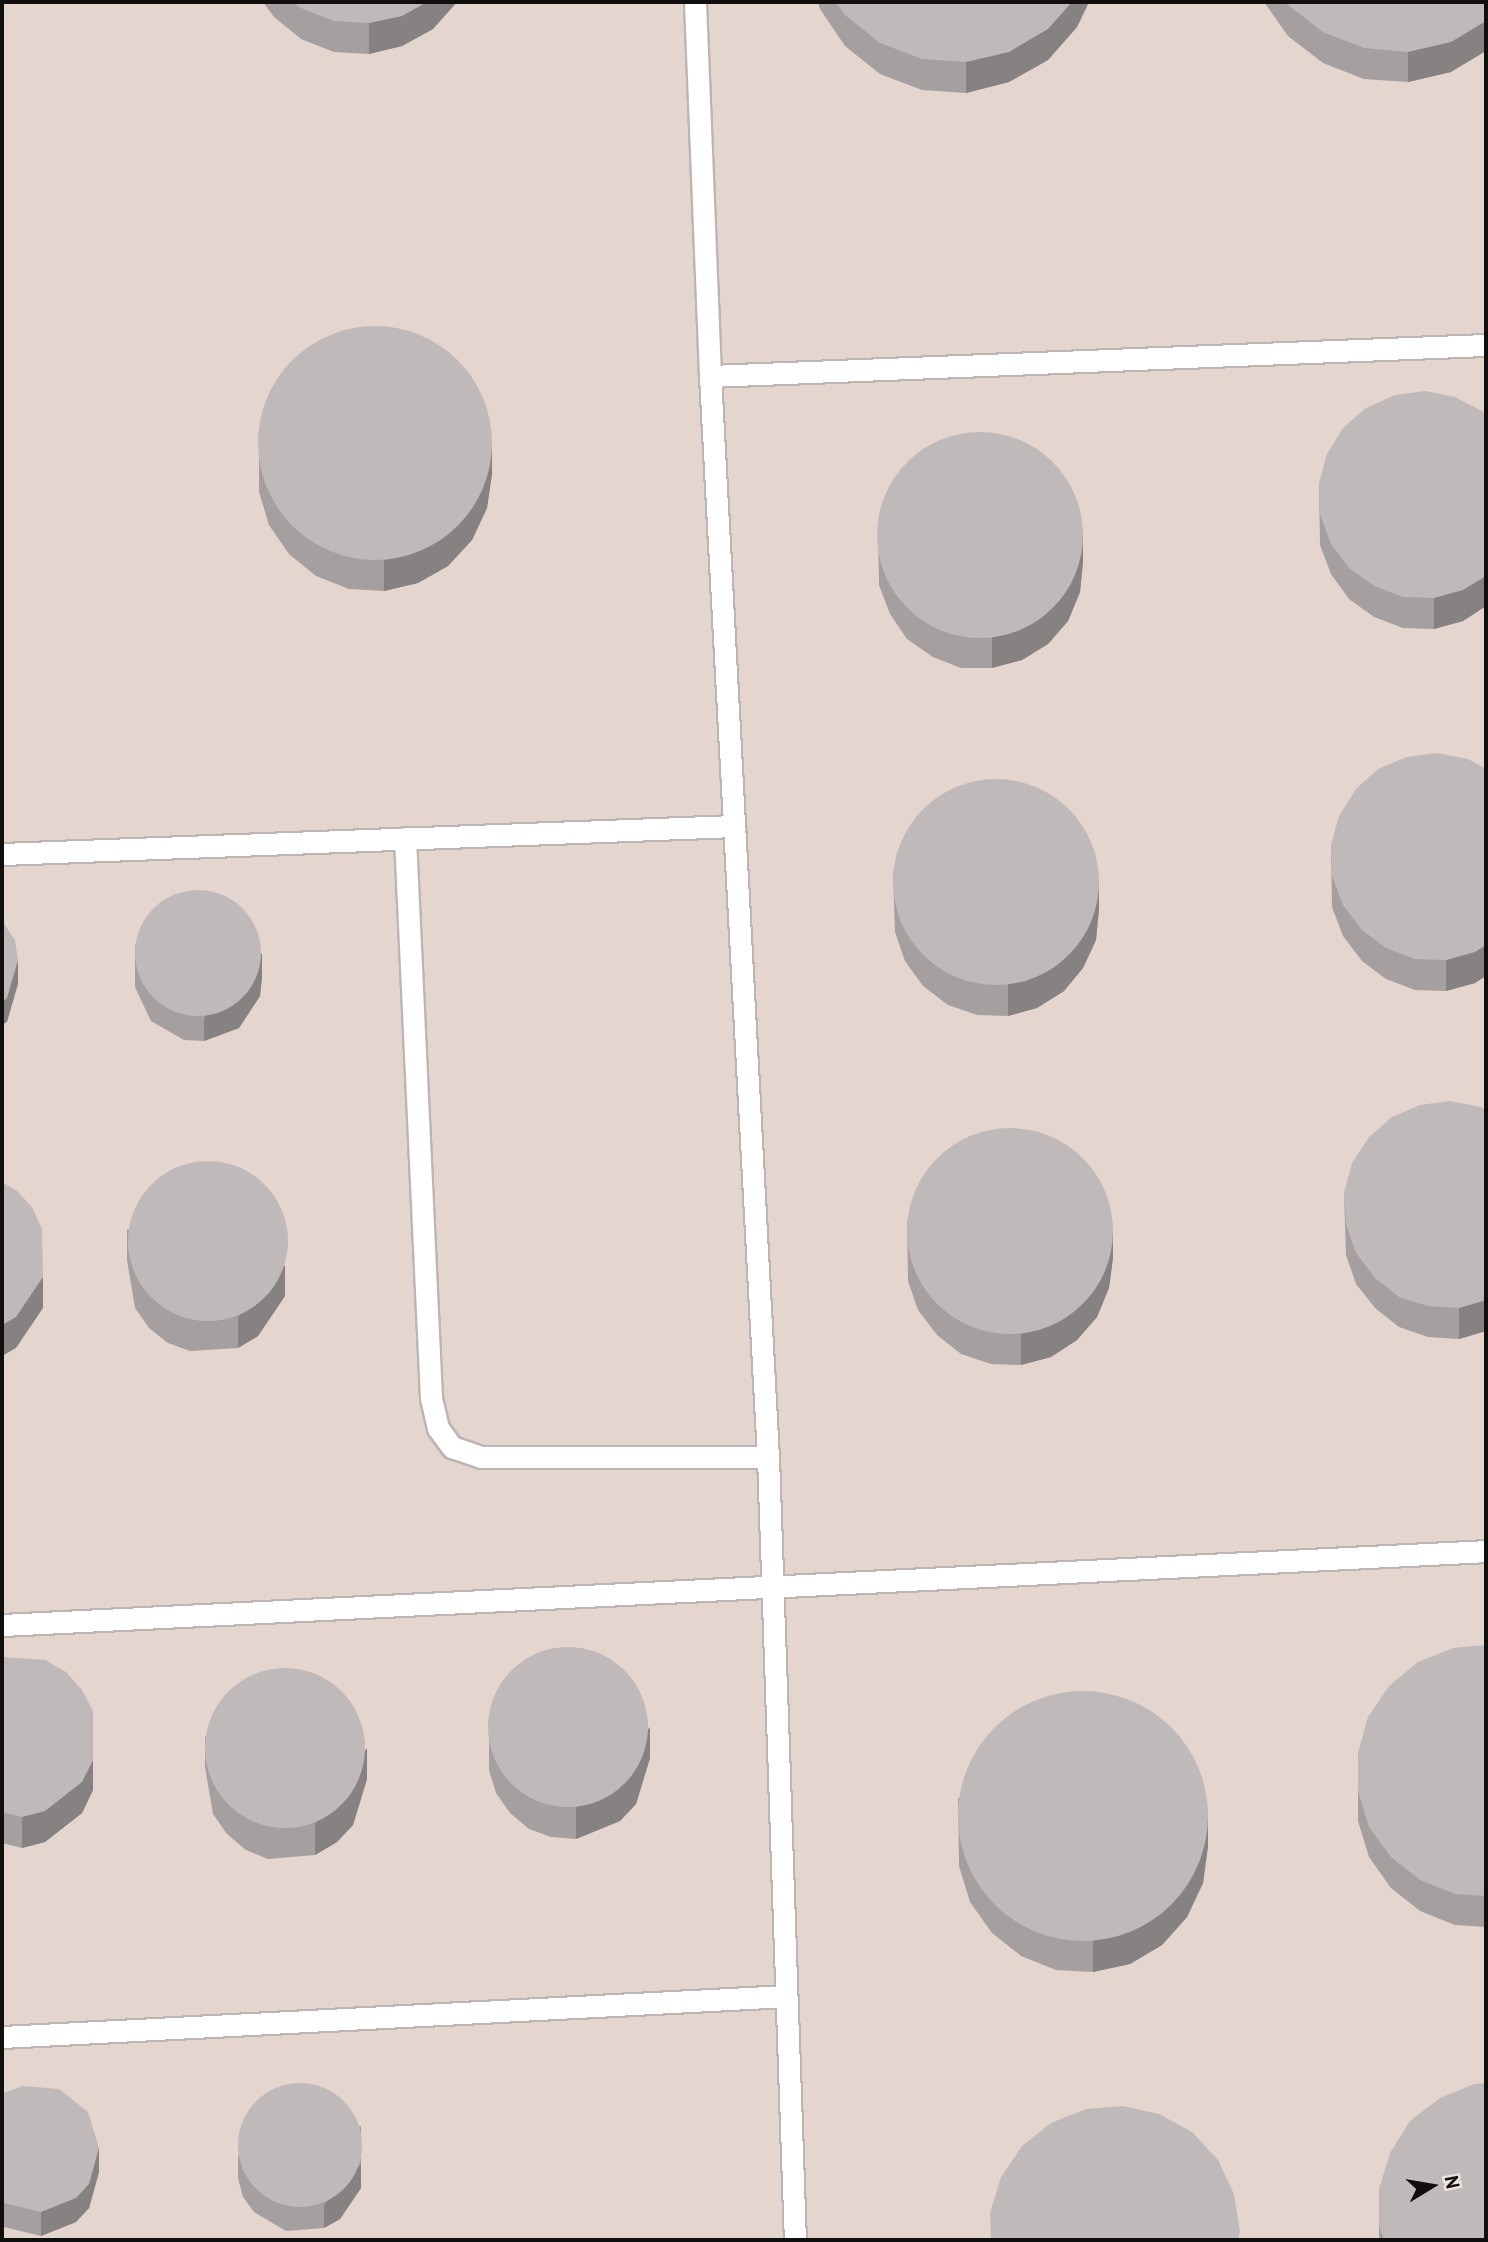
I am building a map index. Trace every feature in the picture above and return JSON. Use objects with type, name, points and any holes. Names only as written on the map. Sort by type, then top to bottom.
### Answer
[{"type":"lane","points":[[695,2],[710,376],[768,1457],[795,2240]]},
{"type":"lane","points":[[710,376],[1486,345]]},
{"type":"lane","points":[[2,854],[734,826]]},
{"type":"lane","points":[[405,838],[431,1398],[438,1428],[452,1447],[481,1457],[768,1457]]},
{"type":"lane","points":[[2,1625],[1486,1551]]},
{"type":"lane","points":[[2,2037],[786,1996]]},
{"type":"shaded area","points":[[2,2],[1486,2],[1486,2240],[2,2240]]},
{"type":"building","points":[[293,2],[427,2],[402,16],[369,23],[334,21]]},
{"type":"building","points":[[836,2],[1072,2],[1048,29],[1009,52],[966,62],[922,59],[880,43],[845,15]]},
{"type":"building","points":[[1285,2],[1486,2],[1486,21],[1451,42],[1408,52],[1364,48],[1323,32]]},
{"type":"building","points":[[375,326],[398,328],[420,335],[458,360],[483,398],[490,420],[490,466],[483,488],[458,526],[420,551],[398,558],[375,560],[352,558],[330,551],[292,526],[267,488],[260,466],[258,443],[260,420],[267,398],[292,360],[330,335],[352,328]]},
{"type":"building","points":[[1425,391],[1455,397],[1486,415],[1486,576],[1463,590],[1434,598],[1403,597],[1374,586],[1349,568],[1331,544],[1320,514],[1319,483],[1327,454],[1343,428],[1366,408],[1395,395]]},
{"type":"building","points":[[980,432],[1019,440],[1053,462],[1075,496],[1083,535],[1075,574],[1053,608],[1019,630],[980,638],[941,630],[907,608],[885,574],[877,535],[885,496],[907,462],[941,440]]},
{"type":"building","points":[[1437,753],[1468,759],[1486,769],[1486,945],[1475,952],[1446,960],[1415,959],[1386,948],[1362,930],[1343,905],[1332,876],[1331,845],[1339,816],[1356,789],[1378,769],[1407,757]]},
{"type":"building","points":[[996,779],[1035,787],[1069,809],[1091,843],[1099,882],[1091,921],[1069,955],[1035,977],[996,985],[957,977],[923,955],[901,921],[893,882],[901,843],[923,809],[957,787]]},
{"type":"building","points":[[198,890],[222,895],[242,909],[256,929],[261,953],[256,977],[242,997],[222,1011],[198,1016],[174,1011],[154,997],[140,977],[135,953],[140,929],[154,909],[174,895]]},
{"type":"building","points":[[2,921],[15,940],[18,960],[7,998],[2,1002]]},
{"type":"building","points":[[1450,1101],[1486,1110],[1486,1300],[1459,1308],[1428,1306],[1399,1297],[1375,1278],[1356,1253],[1346,1224],[1344,1193],[1352,1163],[1369,1137],[1392,1117],[1420,1105]]},
{"type":"building","points":[[1010,1128],[1049,1136],[1083,1158],[1105,1192],[1113,1231],[1105,1270],[1083,1304],[1049,1326],[1010,1334],[971,1326],[937,1304],[915,1270],[907,1231],[915,1192],[937,1158],[971,1136]]},
{"type":"building","points":[[208,1161],[239,1167],[265,1184],[282,1210],[288,1241],[282,1272],[265,1298],[239,1315],[208,1321],[177,1315],[151,1298],[134,1272],[128,1241],[134,1210],[151,1184],[177,1167]]},
{"type":"building","points":[[2,1182],[16,1190],[32,1207],[42,1229],[43,1277],[16,1317],[2,1325]]},
{"type":"building","points":[[1486,1645],[1486,1896],[1455,1894],[1420,1880],[1391,1857],[1369,1827],[1358,1791],[1358,1753],[1368,1717],[1389,1686],[1418,1662],[1453,1648]]},
{"type":"building","points":[[568,1647],[599,1653],[625,1670],[642,1696],[648,1727],[642,1758],[625,1784],[599,1801],[568,1807],[537,1801],[511,1784],[494,1758],[488,1727],[494,1696],[511,1670],[537,1653]]},
{"type":"building","points":[[2,1657],[45,1660],[66,1672],[82,1690],[93,1711],[93,1760],[82,1782],[45,1811],[22,1817],[2,1812]]},
{"type":"building","points":[[285,1668],[316,1674],[342,1691],[359,1717],[365,1748],[359,1779],[342,1805],[316,1822],[285,1828],[254,1822],[228,1805],[211,1779],[205,1748],[211,1717],[228,1691],[254,1674]]},
{"type":"building","points":[[1083,1691],[1119,1697],[1142,1706],[1162,1719],[1180,1737],[1198,1768],[1208,1816],[1202,1852],[1193,1875],[1180,1895],[1162,1913],[1131,1931],[1083,1941],[1047,1935],[1024,1926],[1004,1913],[986,1895],[968,1864],[958,1816],[964,1780],[973,1757],[986,1737],[1004,1719],[1035,1701]]},
{"type":"building","points":[[300,2083],[324,2088],[344,2101],[357,2121],[362,2145],[357,2169],[344,2189],[324,2202],[300,2207],[276,2202],[256,2189],[243,2169],[238,2145],[243,2121],[256,2101],[276,2088]]},
{"type":"building","points":[[1486,2083],[1486,2240],[1384,2240],[1379,2226],[1379,2189],[1390,2153],[1410,2121],[1440,2098],[1474,2084]]},
{"type":"building","points":[[22,2086],[59,2089],[88,2112],[99,2148],[89,2184],[76,2198],[41,2212],[2,2201],[2,2095]]},
{"type":"building","points":[[1123,2106],[1159,2114],[1192,2132],[1218,2160],[1234,2194],[1240,2231],[1238,2240],[991,2240],[990,2213],[1001,2177],[1022,2146],[1051,2123],[1086,2109]]}]
